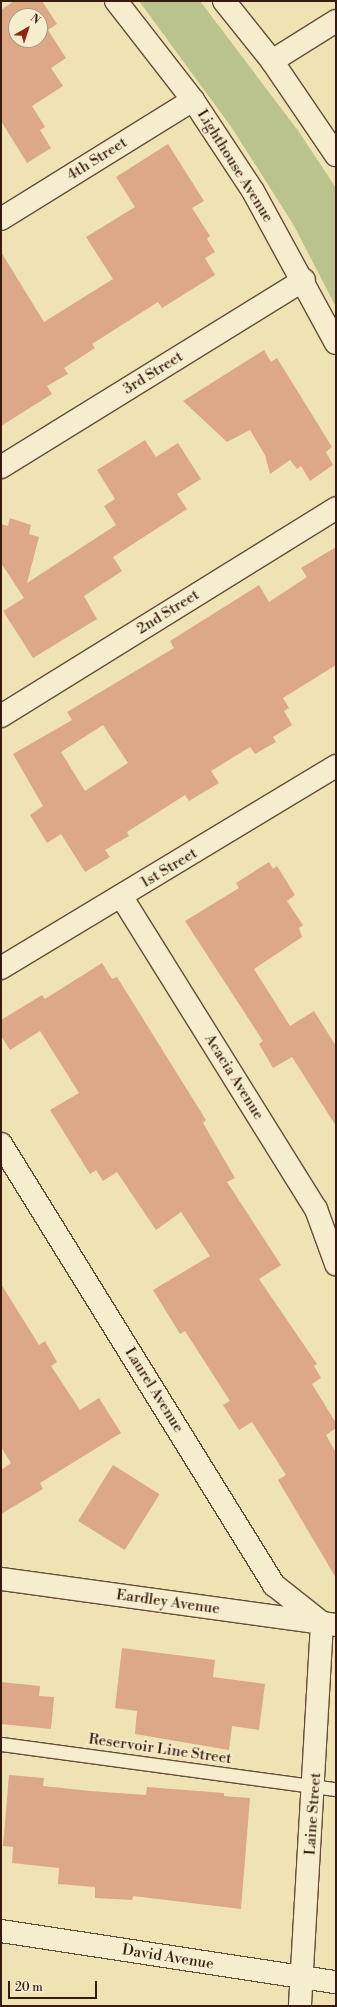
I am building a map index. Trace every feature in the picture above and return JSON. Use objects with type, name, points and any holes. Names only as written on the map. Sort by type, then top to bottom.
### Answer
[{"type":"street","name":"Lighthouse Avenue","points":[[116,1],[193,100],[253,191],[304,280],[336,343]]},
{"type":"street","points":[[224,1],[272,61],[336,155]]},
{"type":"street","points":[[272,61],[336,21]]},
{"type":"street","name":"4th Street","points":[[1,219],[193,100]]},
{"type":"street","name":"3rd Street","points":[[1,467],[304,280]]},
{"type":"street","name":"2nd Street","points":[[1,716],[336,508]]},
{"type":"street","name":"1st Street","points":[[1,968],[336,766]]},
{"type":"street","name":"Acacia Avenue","points":[[121,896],[316,1209],[336,1264]]},
{"type":"street","name":"Laurel Avenue","points":[[1,1144],[274,1585],[329,1624]]},
{"type":"street","name":"Eardley Avenue","points":[[1,1579],[329,1624]]},
{"type":"street","name":"Laine Street","points":[[300,2006],[315,1786],[329,1624]]},
{"type":"street","name":"David Avenue","points":[[1,1931],[336,1982]]},
{"type":"lane","name":"Reservoir Line Street","points":[[1,1744],[336,1789]]},
{"type":"green space","points":[[139,1],[200,1],[299,132],[336,188],[336,307],[293,224],[232,128]]},
{"type":"building","points":[[14,1],[42,1],[47,8],[8,8],[8,48],[48,48],[48,30],[66,58],[51,68],[63,86],[32,106],[45,127],[40,130],[51,148],[27,163],[1,121],[1,10]]},
{"type":"building","points":[[48,10],[57,24],[48,30]]},
{"type":"building","points":[[168,144],[204,201],[192,208],[210,236],[207,239],[215,252],[205,258],[215,275],[162,308],[158,302],[92,344],[95,348],[64,368],[68,374],[47,386],[52,394],[1,426],[1,252],[44,322],[113,279],[86,237],[135,207],[116,177]]},
{"type":"building","points":[[264,350],[271,362],[277,358],[332,447],[326,452],[333,465],[310,481],[301,466],[297,469],[290,460],[270,474],[265,455],[250,430],[227,442],[183,401]]},
{"type":"building","points":[[145,440],[156,457],[178,443],[201,479],[177,494],[187,509],[113,557],[122,571],[84,596],[97,619],[33,658],[3,611],[24,598],[1,563],[1,524],[8,526],[10,518],[31,525],[29,534],[39,537],[27,583],[116,525],[104,506],[115,499],[97,470]]},
{"type":"building","points":[[336,547],[336,665],[283,698],[289,708],[284,711],[292,725],[273,737],[276,742],[255,754],[250,747],[211,771],[219,783],[189,801],[185,795],[127,832],[129,836],[105,850],[110,857],[85,872],[61,834],[47,843],[30,815],[43,806],[13,754],[72,720],[67,712],[174,648],[170,641],[259,585],[269,602],[307,577],[301,568]],"holes":[[[103,725],[128,763],[85,791],[61,752]]]},
{"type":"building","points":[[269,862],[273,869],[277,866],[295,895],[287,901],[303,925],[299,928],[302,937],[254,969],[290,1026],[314,1011],[336,1046],[336,1126],[292,1057],[273,1068],[259,1044],[263,1041],[185,921],[239,888],[236,883]]},
{"type":"building","points":[[102,963],[112,979],[117,977],[206,1120],[203,1123],[235,1178],[227,1182],[281,1265],[259,1279],[317,1364],[314,1366],[321,1378],[312,1384],[336,1423],[336,1428],[326,1435],[336,1453],[336,1578],[278,1480],[286,1475],[252,1422],[239,1430],[223,1405],[230,1401],[185,1331],[180,1334],[153,1290],[210,1256],[181,1212],[156,1230],[117,1172],[103,1181],[96,1170],[90,1174],[50,1110],[79,1093],[40,1031],[10,1050],[1,1036],[1,1020],[42,995],[45,999]]},
{"type":"building","points":[[1,1284],[39,1345],[45,1341],[57,1362],[51,1366],[80,1410],[99,1398],[121,1433],[40,1483],[43,1489],[1,1514],[1,1470],[11,1463],[1,1447]]},
{"type":"building","points":[[113,1465],[160,1494],[125,1550],[78,1521]]},
{"type":"building","points":[[122,1648],[215,1660],[213,1677],[265,1684],[259,1730],[232,1726],[229,1750],[135,1734],[137,1711],[115,1708]]},
{"type":"building","points":[[1,1682],[40,1686],[39,1696],[54,1697],[51,1729],[1,1724]]},
{"type":"building","points":[[9,1775],[44,1778],[43,1786],[90,1791],[146,1795],[147,1787],[224,1793],[224,1796],[250,1798],[241,1909],[133,1896],[132,1900],[95,1898],[95,1887],[58,1884],[59,1868],[12,1863],[13,1847],[3,1846]]}]
